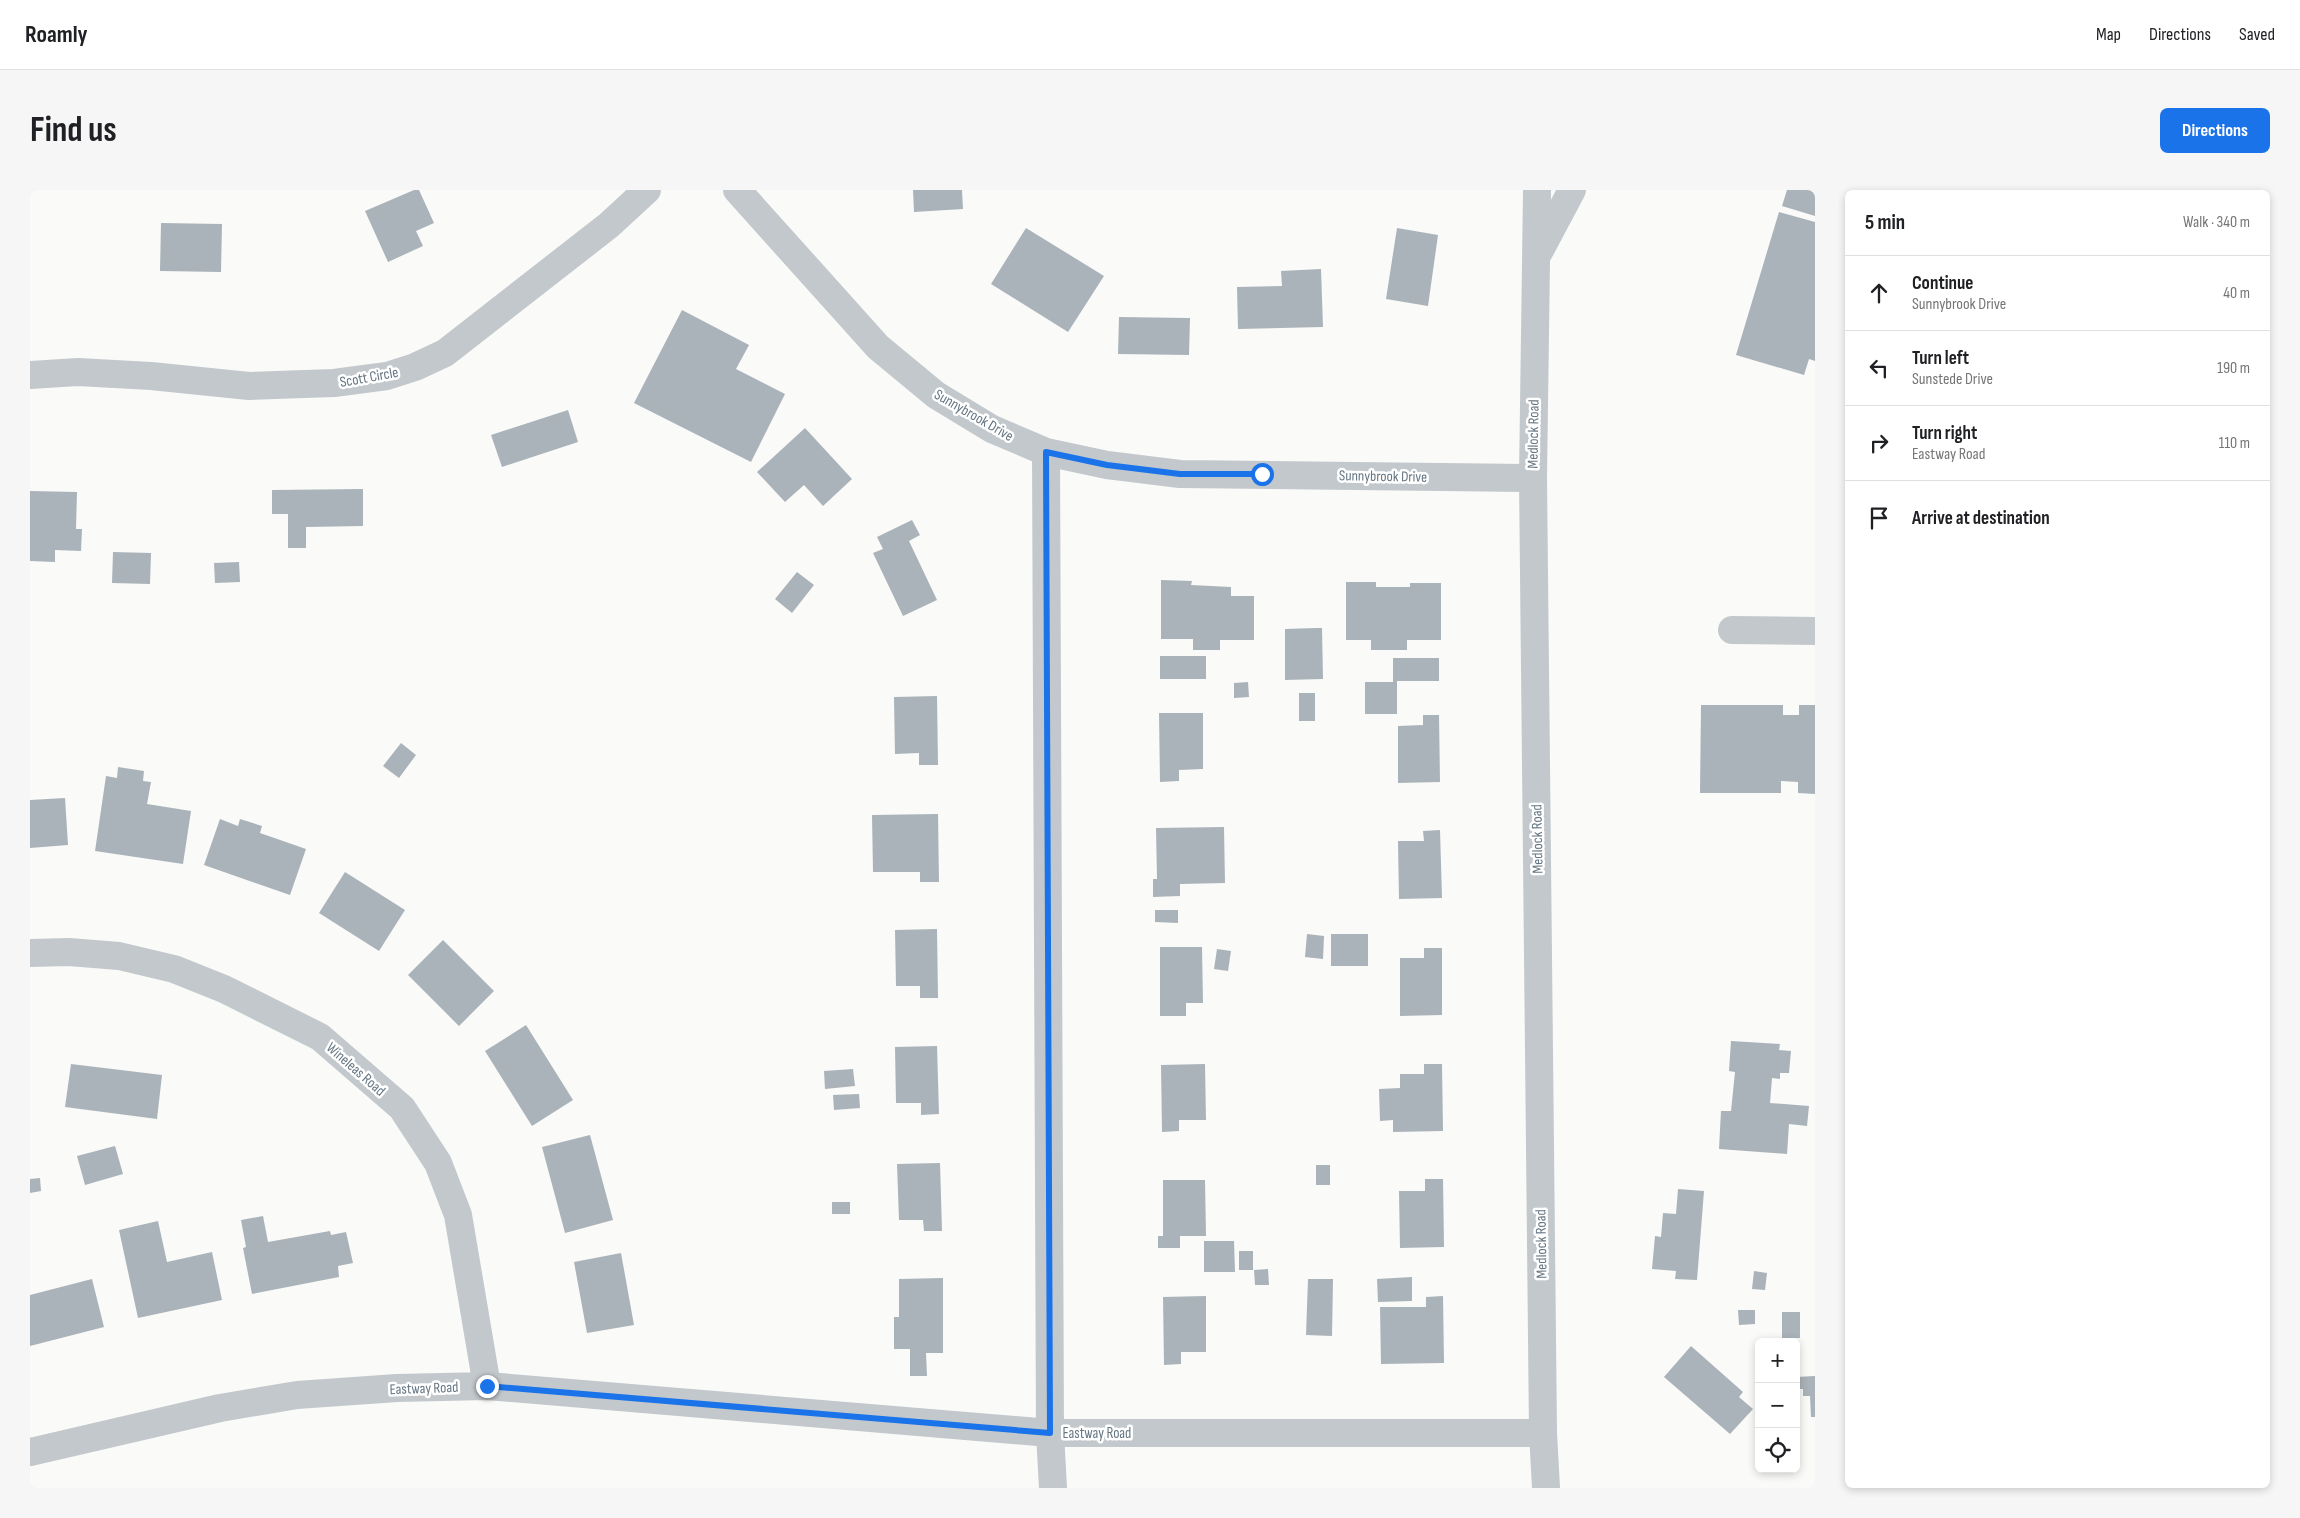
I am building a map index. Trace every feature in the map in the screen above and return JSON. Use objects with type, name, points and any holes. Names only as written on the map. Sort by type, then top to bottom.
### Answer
[{"type":"street","name":"Scott Circle","points":[[30,375],[78,372],[151,376],[249,386],[334,383],[387,376],[415,367],[445,352],[609,225],[648,190]]},
{"type":"street","name":"Sunnybrook Drive","points":[[737,190],[878,347],[936,395],[992,429],[1046,452],[1107,465],[1180,474],[1533,478]]},
{"type":"street","name":"Medlock Road","points":[[1537,190],[1533,478],[1543,1433],[1546,1488]]},
{"type":"street","points":[[1536,258],[1572,190]]},
{"type":"street","points":[[1046,452],[1050,1433],[1053,1488]]},
{"type":"street","points":[[1732,630],[1814,627]]},
{"type":"street","name":"Wineleas Road","points":[[30,953],[69,952],[120,956],[174,969],[224,988],[320,1037],[402,1108],[438,1163],[458,1215],[487,1386]]},
{"type":"street","name":"Eastway Road","points":[[30,1452],[220,1408],[297,1395],[396,1388],[487,1386],[1050,1433],[1543,1433]]},
{"type":"building","points":[[414,190],[419,190],[434,223],[416,231],[423,246],[388,262],[365,211]]},
{"type":"building","points":[[913,190],[962,190],[963,209],[914,212]]},
{"type":"building","points":[[1787,190],[1815,190],[1815,216],[1782,206]]},
{"type":"building","points":[[1779,212],[1815,222],[1815,361],[1809,359],[1804,375],[1736,355]]},
{"type":"building","points":[[161,223],[222,224],[221,272],[160,271]]},
{"type":"building","points":[[1026,228],[1104,276],[1068,332],[991,284]]},
{"type":"building","points":[[1397,228],[1438,235],[1428,306],[1386,299]]},
{"type":"building","points":[[1321,269],[1323,327],[1238,329],[1237,287],[1282,286],[1281,271]]},
{"type":"building","points":[[682,310],[749,345],[736,369],[785,394],[751,462],[634,403]]},
{"type":"building","points":[[1119,317],[1190,318],[1189,355],[1118,354]]},
{"type":"building","points":[[568,410],[578,442],[502,467],[491,435]]},
{"type":"building","points":[[805,428],[852,479],[823,506],[804,485],[785,502],[757,472]]},
{"type":"building","points":[[363,489],[363,526],[306,527],[306,548],[288,548],[288,514],[272,514],[272,490]]},
{"type":"building","points":[[30,491],[77,492],[76,529],[82,529],[81,551],[55,550],[55,562],[30,561]]},
{"type":"building","points":[[912,520],[920,535],[909,541],[937,600],[903,616],[873,553],[883,549],[877,537]]},
{"type":"building","points":[[113,552],[151,553],[150,584],[112,583]]},
{"type":"building","points":[[239,562],[240,582],[215,583],[214,563]]},
{"type":"building","points":[[797,572],[814,585],[792,613],[775,599]]},
{"type":"building","points":[[1161,580],[1192,581],[1191,585],[1231,587],[1231,596],[1254,596],[1254,640],[1220,640],[1220,650],[1193,650],[1193,639],[1161,639]]},
{"type":"building","points":[[1346,582],[1376,582],[1376,587],[1410,587],[1410,583],[1441,583],[1441,640],[1407,640],[1407,650],[1371,650],[1371,640],[1346,640]]},
{"type":"building","points":[[1322,628],[1323,679],[1285,680],[1285,629]]},
{"type":"building","points":[[1160,656],[1206,656],[1206,679],[1160,679]]},
{"type":"building","points":[[1393,658],[1439,658],[1439,681],[1397,681],[1397,714],[1365,714],[1365,682],[1393,682]]},
{"type":"building","points":[[1248,682],[1249,697],[1234,698],[1234,683]]},
{"type":"building","points":[[1299,693],[1315,693],[1315,721],[1299,721]]},
{"type":"building","points":[[937,696],[938,765],[919,765],[919,753],[895,754],[894,697]]},
{"type":"building","points":[[1701,705],[1783,705],[1783,715],[1799,715],[1799,705],[1815,705],[1815,794],[1798,793],[1798,782],[1781,781],[1781,793],[1700,793]]},
{"type":"building","points":[[1159,713],[1203,713],[1203,769],[1179,770],[1179,781],[1160,782]]},
{"type":"building","points":[[1423,715],[1439,715],[1440,782],[1398,783],[1398,726],[1423,725]]},
{"type":"building","points":[[401,743],[416,755],[399,778],[383,766]]},
{"type":"building","points":[[118,767],[144,771],[143,781],[151,782],[147,804],[191,811],[183,864],[95,851],[106,776],[117,778]]},
{"type":"building","points":[[65,798],[68,845],[30,848],[30,800]]},
{"type":"building","points":[[938,814],[939,882],[920,882],[920,872],[873,872],[872,815]]},
{"type":"building","points":[[220,819],[238,826],[240,819],[262,826],[260,833],[306,849],[290,895],[204,865]]},
{"type":"building","points":[[1224,827],[1225,883],[1180,884],[1180,896],[1153,897],[1153,879],[1157,879],[1156,828]]},
{"type":"building","points":[[1440,830],[1442,898],[1399,899],[1398,841],[1424,841],[1423,831]]},
{"type":"building","points":[[345,872],[405,910],[379,951],[319,913]]},
{"type":"building","points":[[1155,910],[1178,910],[1178,923],[1155,922]]},
{"type":"building","points":[[937,929],[938,998],[920,998],[920,986],[896,986],[895,930]]},
{"type":"building","points":[[1307,934],[1324,936],[1323,959],[1305,957]]},
{"type":"building","points":[[1331,934],[1368,934],[1368,966],[1331,966]]},
{"type":"building","points":[[443,940],[494,991],[459,1026],[408,975]]},
{"type":"building","points":[[1160,947],[1202,947],[1203,1003],[1186,1003],[1186,1016],[1160,1016]]},
{"type":"building","points":[[1424,948],[1442,948],[1442,1015],[1400,1016],[1400,958],[1424,958]]},
{"type":"building","points":[[1217,949],[1231,951],[1228,971],[1214,969]]},
{"type":"building","points":[[526,1025],[573,1100],[532,1126],[485,1051]]},
{"type":"building","points":[[1731,1041],[1780,1044],[1779,1050],[1791,1051],[1789,1073],[1780,1073],[1780,1079],[1772,1078],[1770,1103],[1809,1106],[1807,1126],[1789,1124],[1787,1154],[1719,1149],[1721,1111],[1731,1111],[1735,1072],[1729,1071]]},
{"type":"building","points":[[937,1046],[939,1114],[921,1115],[921,1103],[896,1103],[895,1047]]},
{"type":"building","points":[[71,1064],[162,1075],[157,1119],[65,1107]]},
{"type":"building","points":[[1205,1064],[1206,1120],[1179,1120],[1179,1131],[1162,1132],[1161,1065]]},
{"type":"building","points":[[1424,1064],[1442,1064],[1443,1131],[1393,1132],[1393,1120],[1380,1121],[1379,1089],[1400,1088],[1400,1074],[1424,1074]]},
{"type":"building","points":[[853,1069],[855,1086],[825,1089],[824,1071]]},
{"type":"building","points":[[859,1094],[860,1108],[834,1110],[833,1095]]},
{"type":"building","points":[[590,1135],[613,1220],[565,1233],[542,1147]]},
{"type":"building","points":[[115,1146],[123,1174],[85,1185],[77,1156]]},
{"type":"building","points":[[940,1163],[942,1231],[924,1231],[923,1220],[899,1220],[897,1164]]},
{"type":"building","points":[[1316,1165],[1330,1165],[1330,1185],[1316,1185]]},
{"type":"building","points":[[40,1178],[41,1191],[30,1193],[30,1179]]},
{"type":"building","points":[[1425,1179],[1443,1179],[1444,1247],[1400,1248],[1399,1191],[1425,1191]]},
{"type":"building","points":[[1163,1180],[1205,1180],[1206,1236],[1180,1236],[1180,1248],[1158,1248],[1158,1236],[1163,1236]]},
{"type":"building","points":[[1678,1189],[1704,1191],[1697,1280],[1675,1279],[1676,1271],[1652,1269],[1655,1236],[1661,1237],[1663,1213],[1676,1214]]},
{"type":"building","points":[[832,1202],[850,1202],[850,1214],[832,1214]]},
{"type":"building","points":[[263,1216],[268,1242],[330,1231],[331,1235],[346,1232],[353,1263],[338,1266],[339,1277],[252,1294],[243,1248],[246,1247],[241,1220]]},
{"type":"building","points":[[158,1221],[167,1262],[212,1252],[222,1300],[138,1318],[119,1230]]},
{"type":"building","points":[[1204,1241],[1234,1241],[1235,1272],[1204,1272]]},
{"type":"building","points":[[1239,1251],[1253,1251],[1253,1270],[1239,1270]]},
{"type":"building","points":[[621,1253],[634,1325],[587,1333],[574,1262]]},
{"type":"building","points":[[1268,1269],[1269,1285],[1255,1285],[1254,1270]]},
{"type":"building","points":[[1754,1271],[1767,1273],[1765,1290],[1752,1289]]},
{"type":"building","points":[[1412,1277],[1412,1301],[1378,1302],[1377,1279]]},
{"type":"building","points":[[943,1278],[943,1353],[926,1353],[927,1376],[910,1376],[910,1349],[894,1349],[894,1317],[899,1317],[899,1279]]},
{"type":"building","points":[[92,1279],[104,1327],[30,1346],[30,1295]]},
{"type":"building","points":[[1308,1279],[1333,1279],[1332,1336],[1306,1335]]},
{"type":"building","points":[[1206,1296],[1206,1352],[1181,1352],[1181,1364],[1164,1365],[1163,1297]]},
{"type":"building","points":[[1443,1296],[1444,1363],[1381,1364],[1380,1307],[1426,1307],[1426,1297]]},
{"type":"building","points":[[1738,1310],[1755,1310],[1755,1324],[1739,1325]]},
{"type":"building","points":[[1782,1312],[1800,1312],[1800,1338],[1782,1338]]},
{"type":"building","points":[[1691,1346],[1743,1392],[1739,1397],[1753,1409],[1730,1434],[1664,1377]]},
{"type":"building","points":[[1815,1376],[1815,1417],[1811,1417],[1810,1396],[1803,1396],[1803,1389],[1800,1389],[1800,1377]]},
{"type":"route","points":[[487,1386],[1050,1433],[1046,452],[1107,465],[1180,474],[1262,474]]}]
